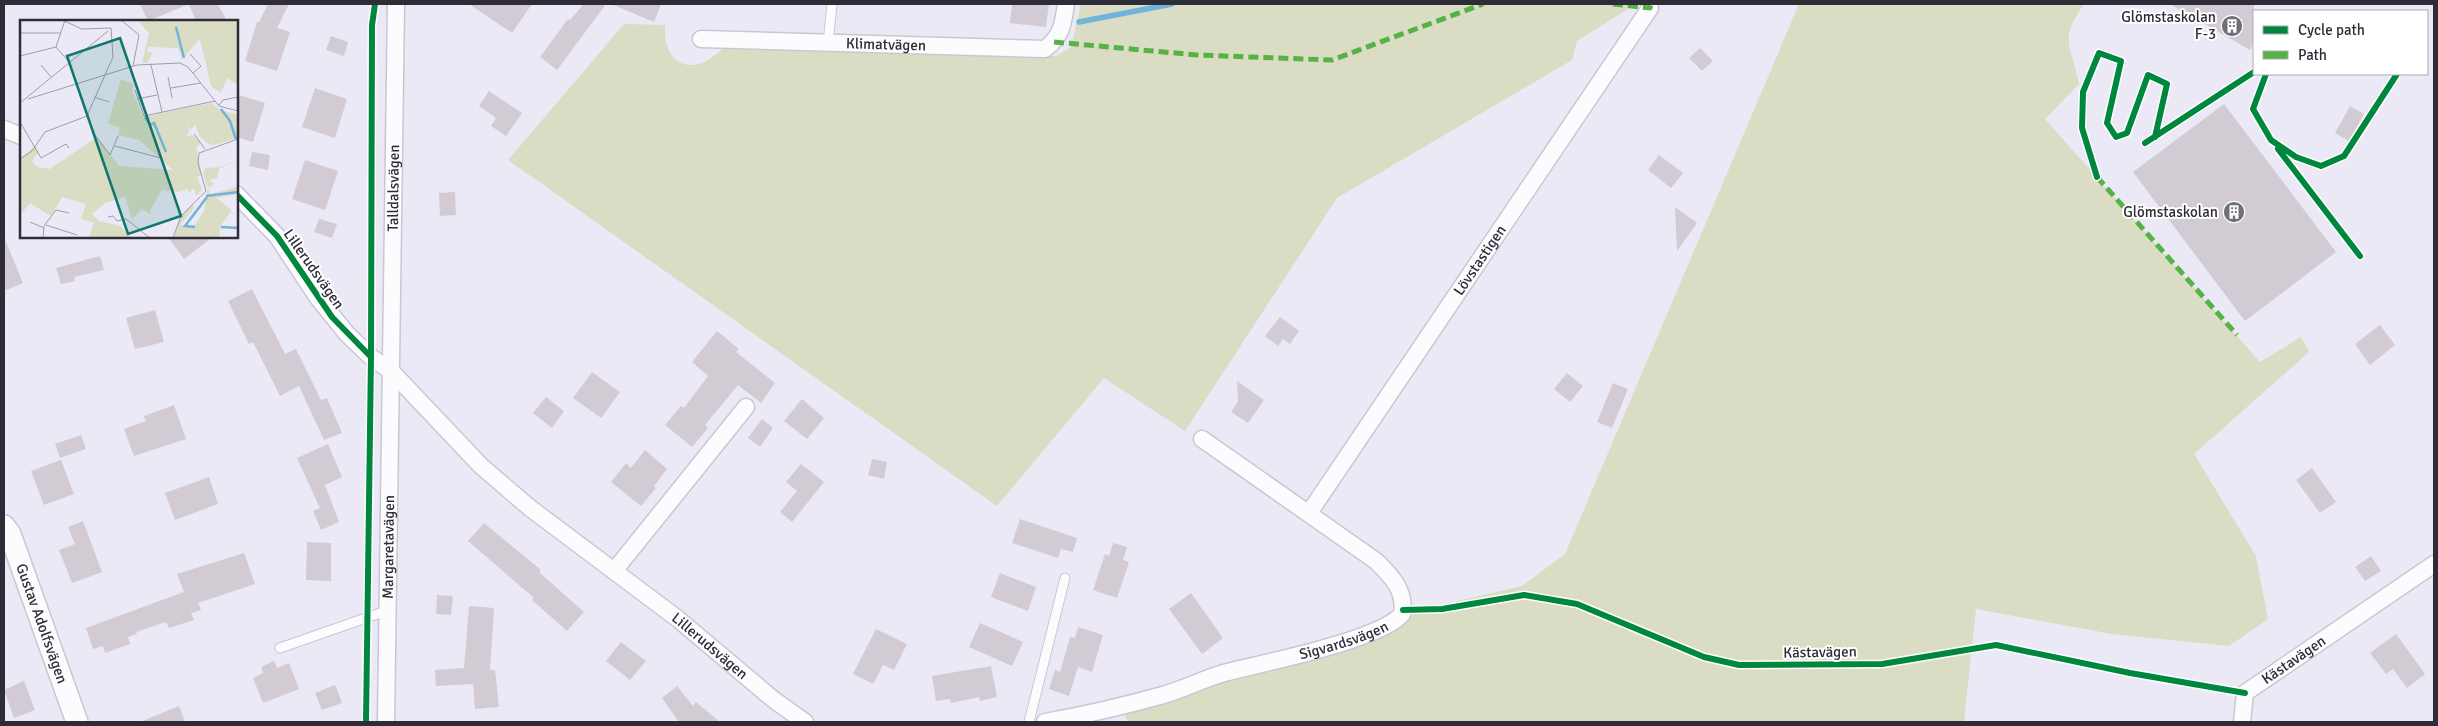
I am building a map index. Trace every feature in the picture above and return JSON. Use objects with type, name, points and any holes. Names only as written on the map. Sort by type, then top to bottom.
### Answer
[{"type":"street","name":"Talldalsvägen","points":[[392,372],[396,4]]},
{"type":"street","name":"Klimatvägen","points":[[701,39],[1045,49],[1054,42],[1063,30],[1066,4]]},
{"type":"street","name":"Lövstastigen","points":[[1309,513],[1650,8]]},
{"type":"street","points":[[4,129],[20,136]]},
{"type":"street","name":"Lillerudsvägen","points":[[238,196],[277,236],[318,298],[347,334],[371,357],[392,372],[500,483],[805,722]]},
{"type":"street","name":"Margaretavägen","points":[[386,722],[386,611],[392,372]]},
{"type":"street","points":[[614,571],[746,407]]},
{"type":"street","name":"Sigvardsvägen","points":[[1044,722],[1116,715],[1164,694],[1220,674],[1365,636],[1400,616],[1403,601],[1396,581],[1376,561],[1202,439]]},
{"type":"street","name":"Gustav Adolfsvägen","points":[[4,526],[10,534],[77,722]]},
{"type":"street","name":"Kästavägen","points":[[2242,722],[2245,693],[2434,564]]},
{"type":"lane","points":[[828,43],[832,4]]},
{"type":"lane","points":[[1029,722],[1065,578]]},
{"type":"lane","points":[[280,648],[386,611]]},
{"type":"green space","points":[[1081,4],[1636,4],[1577,41],[1572,60],[1337,198],[1185,431],[1104,378],[997,506],[508,160],[624,24],[665,25],[669,51],[678,61],[691,65],[705,62],[725,47],[1056,56],[1071,47]]},
{"type":"green space","points":[[1799,4],[2084,4],[2071,27],[2069,35],[2070,50],[2079,84],[2045,119],[2260,362],[2301,337],[2309,352],[2194,454],[2256,556],[2268,619],[2229,646],[2112,634],[1976,609],[1964,722],[1127,722],[1123,706],[1274,660],[1402,614],[1522,586],[1565,554]]},
{"type":"building","points":[[140,4],[189,4],[150,20],[148,20]]},
{"type":"building","points":[[189,4],[218,4],[226,20],[196,20]]},
{"type":"building","points":[[268,4],[289,4],[277,28],[290,32],[277,71],[245,61],[257,22],[259,22]]},
{"type":"building","points":[[469,4],[532,4],[512,33]]},
{"type":"building","points":[[584,4],[606,4],[557,70],[540,57],[568,19],[570,20]]},
{"type":"building","points":[[611,4],[661,4],[654,22]]},
{"type":"building","points":[[1012,4],[1049,4],[1046,27],[1010,23]]},
{"type":"building","name":"Glömstaskolan F-3","points":[[2170,4],[2254,4],[2253,43],[2250,50]]},
{"type":"building","points":[[331,36],[348,42],[344,56],[326,50]]},
{"type":"building","points":[[1700,48],[1713,61],[1702,71],[1689,58]]},
{"type":"building","points":[[315,88],[347,99],[335,138],[302,127]]},
{"type":"building","points":[[489,91],[522,113],[506,136],[491,126],[496,118],[479,106]]},
{"type":"building","points":[[238,95],[265,103],[253,142],[238,138]]},
{"type":"building","name":"Glömstaskolan","points":[[2224,104],[2336,252],[2245,321],[2133,172]]},
{"type":"building","points":[[2350,106],[2364,114],[2349,141],[2335,133]]},
{"type":"building","points":[[252,152],[270,155],[268,170],[249,166]]},
{"type":"building","points":[[1659,155],[1683,173],[1671,188],[1648,170]]},
{"type":"building","points":[[305,160],[338,171],[325,210],[292,199]]},
{"type":"building","points":[[455,192],[456,215],[440,216],[439,193]]},
{"type":"building","points":[[1675,207],[1697,223],[1677,251]]},
{"type":"building","points":[[319,219],[337,224],[332,238],[314,232]]},
{"type":"building","points":[[4,237],[23,283],[4,291]]},
{"type":"building","points":[[168,238],[211,238],[184,259]]},
{"type":"building","points":[[100,256],[104,270],[74,277],[75,281],[61,284],[56,268]]},
{"type":"building","points":[[252,289],[285,354],[296,349],[321,400],[327,398],[342,433],[324,440],[299,386],[280,396],[253,342],[249,344],[228,301]]},
{"type":"building","points":[[155,310],[164,342],[135,349],[126,318]]},
{"type":"building","points":[[1280,317],[1299,331],[1290,344],[1283,339],[1278,346],[1265,336]]},
{"type":"building","points":[[2380,325],[2395,345],[2370,365],[2355,344]]},
{"type":"building","points":[[717,331],[739,349],[736,352],[775,383],[761,403],[738,385],[705,425],[708,428],[692,447],[665,425],[681,406],[684,408],[708,376],[692,362]]},
{"type":"building","points":[[592,372],[620,392],[601,418],[573,398]]},
{"type":"building","points":[[1567,373],[1583,386],[1570,402],[1554,389]]},
{"type":"building","points":[[1237,381],[1264,400],[1248,423],[1231,412],[1238,402]]},
{"type":"building","points":[[1613,383],[1628,389],[1612,428],[1597,422]]},
{"type":"building","points":[[546,397],[564,411],[552,428],[533,413]]},
{"type":"building","points":[[802,399],[824,418],[807,439],[784,421]]},
{"type":"building","points":[[174,405],[186,439],[134,456],[124,429],[146,421],[144,416]]},
{"type":"building","points":[[762,419],[773,428],[760,447],[748,438]]},
{"type":"building","points":[[81,435],[86,449],[60,458],[55,444]]},
{"type":"building","points":[[328,444],[342,477],[325,485],[339,522],[321,530],[313,511],[320,508],[297,458]]},
{"type":"building","points":[[645,450],[667,469],[654,486],[656,488],[641,506],[611,482],[626,463],[631,468]]},
{"type":"building","points":[[872,459],[887,462],[884,479],[868,475]]},
{"type":"building","points":[[61,460],[74,494],[44,505],[31,471]]},
{"type":"building","points":[[801,464],[824,482],[792,522],[780,512],[797,491],[786,482]]},
{"type":"building","points":[[2312,468],[2336,502],[2320,513],[2296,480]]},
{"type":"building","points":[[209,477],[218,504],[175,520],[165,493]]},
{"type":"building","points":[[1020,519],[1077,538],[1073,552],[1061,549],[1058,558],[1012,543]]},
{"type":"building","points":[[83,521],[102,572],[72,583],[59,550],[75,544],[68,527]]},
{"type":"building","points":[[484,523],[541,570],[539,572],[584,612],[567,631],[532,600],[534,598],[468,541]]},
{"type":"building","points":[[307,542],[331,543],[331,581],[306,580]]},
{"type":"building","points":[[1113,543],[1127,547],[1123,560],[1129,562],[1117,598],[1093,590],[1105,554],[1109,556]]},
{"type":"building","points":[[244,553],[255,584],[198,603],[201,610],[191,613],[194,620],[169,628],[166,622],[136,632],[137,634],[128,637],[130,644],[105,653],[103,646],[93,649],[86,628],[184,592],[177,574]]},
{"type":"building","points":[[2371,556],[2381,571],[2365,581],[2355,567]]},
{"type":"building","points":[[1000,573],[1036,587],[1028,611],[991,597]]},
{"type":"building","points":[[1191,593],[1223,638],[1202,654],[1169,609]]},
{"type":"building","points":[[437,595],[453,596],[451,615],[436,614]]},
{"type":"building","points":[[469,606],[494,608],[490,670],[495,670],[499,707],[475,709],[473,684],[436,686],[435,670],[464,668]]},
{"type":"building","points":[[980,623],[1023,642],[1012,666],[969,647]]},
{"type":"building","points":[[1078,627],[1103,635],[1092,672],[1078,667],[1069,696],[1049,689],[1055,670],[1060,672],[1070,637],[1075,638]]},
{"type":"building","points":[[876,629],[907,644],[894,670],[883,665],[873,684],[853,674]]},
{"type":"building","points":[[2396,634],[2425,674],[2407,688],[2393,669],[2386,674],[2370,653]]},
{"type":"building","points":[[621,642],[646,661],[630,680],[606,661]]},
{"type":"building","points":[[274,661],[277,668],[289,663],[299,689],[263,703],[253,678],[263,673],[261,667]]},
{"type":"building","points":[[991,666],[997,697],[980,701],[979,697],[951,703],[950,699],[936,701],[932,676]]},
{"type":"building","points":[[24,681],[35,710],[14,718],[4,690]]},
{"type":"building","points":[[335,685],[342,703],[322,710],[315,693]]},
{"type":"building","points":[[677,686],[693,706],[696,702],[720,722],[679,722],[662,698]]},
{"type":"building","points":[[179,706],[185,722],[140,722]]},
{"type":"waterway","points":[[1079,22],[1172,4]]},
{"type":"marked path","points":[[1054,42],[1197,55],[1332,60],[1483,4]]},
{"type":"marked path","points":[[1613,4],[1650,8],[1651,4]]},
{"type":"marked path","points":[[2097,177],[2237,335]]},
{"type":"cycle path","points":[[366,722],[371,357],[372,25],[375,4]]},
{"type":"cycle path","points":[[2097,177],[2082,128],[2083,92],[2099,53],[2121,61],[2107,123],[2116,137],[2127,133],[2148,75],[2167,84],[2155,137]]},
{"type":"cycle path","points":[[2145,143],[2253,73]]},
{"type":"cycle path","points":[[2266,75],[2253,109],[2271,140],[2296,157],[2321,166],[2344,156],[2396,75]]},
{"type":"cycle path","points":[[2278,149],[2360,256]]},
{"type":"cycle path","points":[[238,196],[277,236],[332,317],[371,357]]},
{"type":"cycle path","points":[[1403,610],[1442,609],[1524,595],[1577,604],[1704,657],[1739,665],[1882,664],[1996,645],[2130,673],[2245,693]]},
{"type":"place","name":"Glömstaskolan F-3","points":[[2232,26]]},
{"type":"place","name":"Glömstaskolan","points":[[2234,212]]}]
